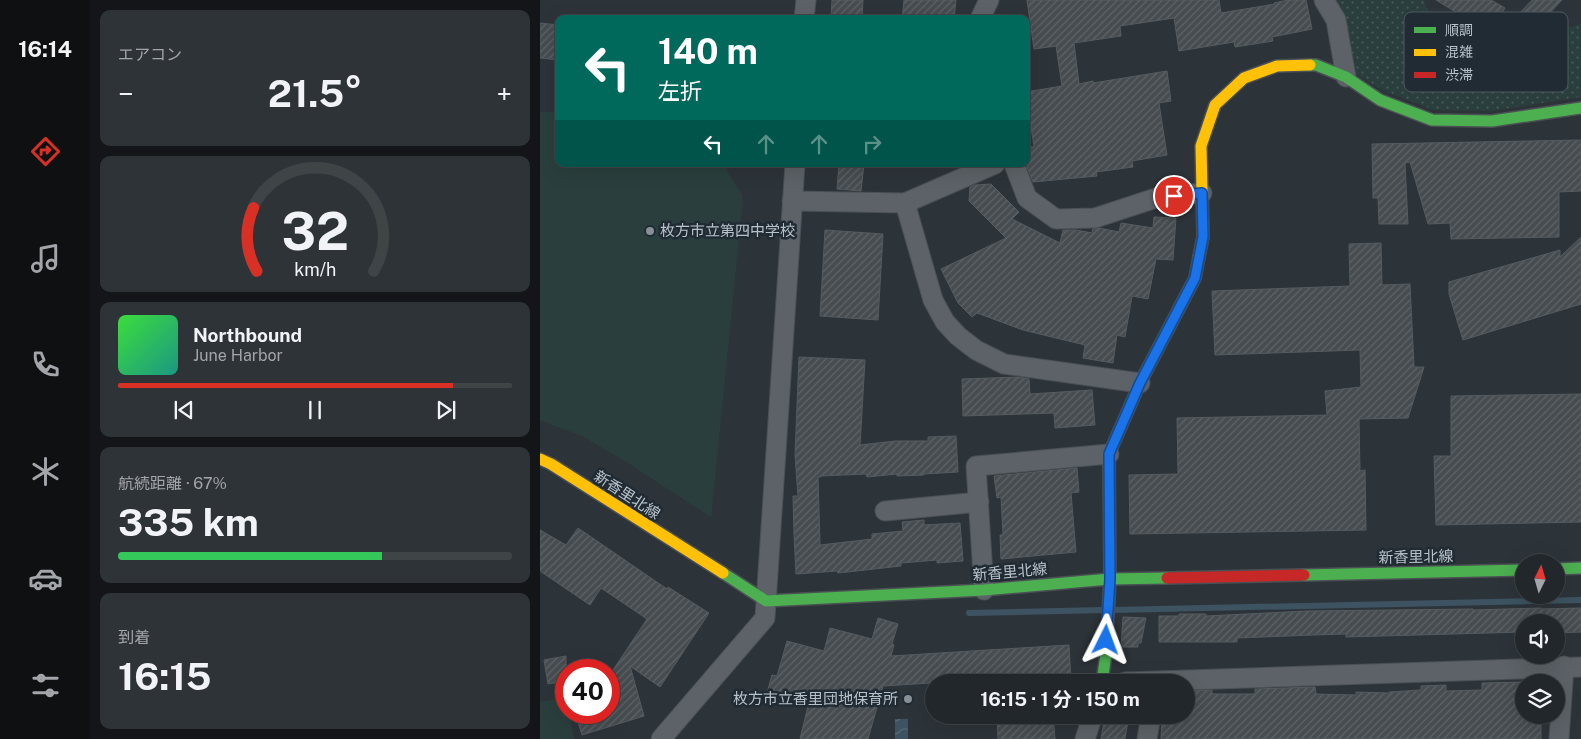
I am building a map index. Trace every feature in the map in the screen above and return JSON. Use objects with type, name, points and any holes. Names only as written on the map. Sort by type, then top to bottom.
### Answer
[{"type":"street","points":[[804,15],[806,0]]},
{"type":"street","points":[[982,15],[988,0]]},
{"type":"street","points":[[1324,0],[1336,20],[1346,78]]},
{"type":"street","points":[[1103,674],[1110,579],[1109,454],[1140,383],[1195,278],[1203,237],[1201,146],[1215,105],[1244,78],[1278,66],[1316,65],[1346,78],[1380,100],[1432,120],[1492,122],[1581,108]]},
{"type":"street","points":[[661,739],[765,618],[795,167]]},
{"type":"street","points":[[792,201],[906,203],[988,167]]},
{"type":"street","points":[[1015,167],[1027,198],[1056,219],[1095,218],[1159,197],[1202,193]]},
{"type":"street","points":[[906,203],[933,300],[945,322],[958,336],[976,350],[1004,364],[1140,383]]},
{"type":"street","points":[[984,590],[976,466],[1109,454]]},
{"type":"street","name":"新香里北線","points":[[540,459],[552,464],[766,601],[984,590],[1110,579],[1515,570]]},
{"type":"street","points":[[884,511],[979,502]]},
{"type":"street","points":[[1565,569],[1581,568]]},
{"type":"street","points":[[1195,681],[1572,666],[1559,739]]},
{"type":"street","points":[[1085,739],[1089,724]]},
{"type":"street","points":[[1147,739],[1150,724]]},
{"type":"green space","points":[[1335,0],[1424,0],[1430,12],[1404,12],[1404,92],[1568,92],[1568,28],[1581,24],[1581,97],[1491,111],[1434,110],[1384,91],[1352,71],[1345,16]]},
{"type":"green space","name":"枚方市立第四中学校","points":[[540,112],[555,112],[555,167],[725,167],[743,197],[711,517],[625,461],[584,437],[540,420]]},
{"type":"green space","points":[[555,699],[555,724],[571,724],[574,739],[540,739],[540,702]]},
{"type":"water","points":[[895,719],[908,719],[908,739],[895,739]]},
{"type":"building","points":[[832,0],[863,0],[862,15],[831,15]]},
{"type":"building","points":[[904,0],[956,0],[954,15],[902,15]]},
{"type":"building","points":[[1027,0],[1219,0],[1221,13],[1288,0],[1306,0],[1312,29],[1272,37],[1273,41],[1235,47],[1234,42],[1179,51],[1174,18],[1120,26],[1121,36],[1074,43],[1079,84],[1167,71],[1171,101],[1159,103],[1167,155],[1132,161],[1133,167],[1096,172],[1097,176],[1033,182],[1027,167],[1030,167],[1030,147],[1034,147],[1030,120],[1030,91],[1062,86],[1056,46],[1034,49]]},
{"type":"building","points":[[1436,0],[1491,0],[1505,8],[1503,12],[1456,12]]},
{"type":"building","points":[[1532,0],[1562,0],[1551,12],[1521,12]]},
{"type":"building","points":[[540,23],[555,25],[555,60],[540,58]]},
{"type":"building","points":[[1581,140],[1581,191],[1559,192],[1559,237],[1451,239],[1450,223],[1428,224],[1410,162],[1405,163],[1408,224],[1379,224],[1378,198],[1373,198],[1372,144]]},
{"type":"building","points":[[839,167],[864,167],[861,191],[837,189]]},
{"type":"building","points":[[991,184],[1019,212],[1012,219],[1060,243],[1063,230],[1092,233],[1093,229],[1099,228],[1119,232],[1121,223],[1153,228],[1154,217],[1176,218],[1173,260],[1156,259],[1148,299],[1132,296],[1125,337],[1117,335],[1113,363],[1083,358],[1085,345],[1023,330],[977,313],[972,317],[958,303],[941,269],[1006,238],[969,201],[970,187]]},
{"type":"building","points":[[825,230],[883,234],[878,320],[820,316]]},
{"type":"building","points":[[1581,237],[1581,304],[1463,340],[1449,294],[1449,282],[1560,250],[1560,257]]},
{"type":"building","points":[[1381,243],[1382,285],[1410,284],[1414,367],[1424,367],[1408,418],[1359,419],[1360,471],[1365,470],[1366,530],[1130,534],[1129,475],[1178,474],[1177,418],[1327,415],[1325,391],[1361,387],[1360,350],[1215,355],[1212,291],[1350,286],[1349,244]]},
{"type":"building","points":[[799,357],[865,360],[860,445],[895,441],[928,441],[928,437],[956,436],[958,472],[897,476],[897,474],[867,477],[866,474],[818,477],[820,545],[872,539],[872,534],[903,531],[902,522],[924,520],[924,525],[960,523],[963,561],[937,563],[937,560],[901,563],[901,566],[838,573],[837,571],[796,574],[793,496],[798,496],[795,455]]},
{"type":"building","points":[[1019,377],[1029,379],[1030,394],[1092,390],[1095,425],[1055,428],[1054,413],[963,416],[962,379]]},
{"type":"building","points":[[1581,394],[1581,522],[1436,525],[1434,456],[1451,456],[1451,396]]},
{"type":"building","points":[[1077,468],[1079,492],[1071,493],[1076,552],[1001,559],[1000,535],[1003,535],[1001,497],[997,498],[994,476]]},
{"type":"building","points":[[578,528],[667,589],[668,587],[709,613],[660,687],[630,666],[644,716],[620,723],[620,660],[647,619],[601,588],[590,605],[540,571],[540,530],[566,545]]},
{"type":"building","points":[[1581,608],[1581,632],[1565,633],[1565,614],[1515,614],[1515,632],[1346,637],[1346,634],[1237,638],[1237,642],[1159,642],[1159,616],[1206,614],[1206,616],[1307,611]]},
{"type":"building","points":[[1123,617],[1146,618],[1141,643],[1138,643],[1138,647],[1121,647]]},
{"type":"building","points":[[878,618],[898,624],[892,644],[894,645],[891,656],[1069,645],[1071,674],[925,674],[925,683],[883,686],[868,739],[800,739],[809,702],[767,693],[772,675],[777,676],[787,641],[824,651],[830,628],[872,639]]},
{"type":"building","points":[[566,656],[566,659],[555,659],[555,683],[548,684],[544,660]]},
{"type":"building","points":[[1515,682],[1515,724],[1541,724],[1541,739],[1161,739],[1162,724],[1195,724],[1195,691],[1212,690],[1212,694],[1255,694],[1255,689],[1315,687],[1316,694],[1356,695],[1356,692],[1389,693],[1421,690],[1421,686],[1446,685],[1446,691],[1482,690],[1482,683]]},
{"type":"building","points":[[579,724],[618,724],[582,735]]},
{"type":"building","points":[[997,724],[1054,724],[1055,739],[998,739]]},
{"type":"building","points":[[1104,724],[1128,724],[1125,739],[1101,739]]},
{"type":"waterway","points":[[1113,610],[1581,600]]},
{"type":"waterway","points":[[969,613],[1103,610]]},
{"type":"traffic: fast","points":[[1310,65],[1316,65],[1346,77],[1380,100],[1432,120],[1492,121],[1581,108]]},
{"type":"traffic: fast","points":[[1103,674],[1110,579],[1109,454],[1140,383],[1195,278],[1199,257]]},
{"type":"traffic: fast","points":[[1565,569],[1581,568]]},
{"type":"traffic: fast","points":[[1304,575],[1515,570]]},
{"type":"traffic: fast","points":[[723,573],[766,601],[984,590],[1110,579],[1167,578]]},
{"type":"traffic: slow","points":[[1199,257],[1203,237],[1201,146],[1215,105],[1244,78],[1277,66],[1310,65]]},
{"type":"traffic: slow","points":[[540,459],[551,464],[723,573]]},
{"type":"traffic: jam","points":[[1167,578],[1304,575]]},
{"type":"place","name":"枚方市立第四中学校","points":[[650,231]]},
{"type":"place","name":"枚方市立香里団地保育所","points":[[908,699]]},
{"type":"route","points":[[1106,640],[1110,579],[1109,454],[1140,383],[1195,278],[1203,237],[1202,193],[1174,196]]}]
